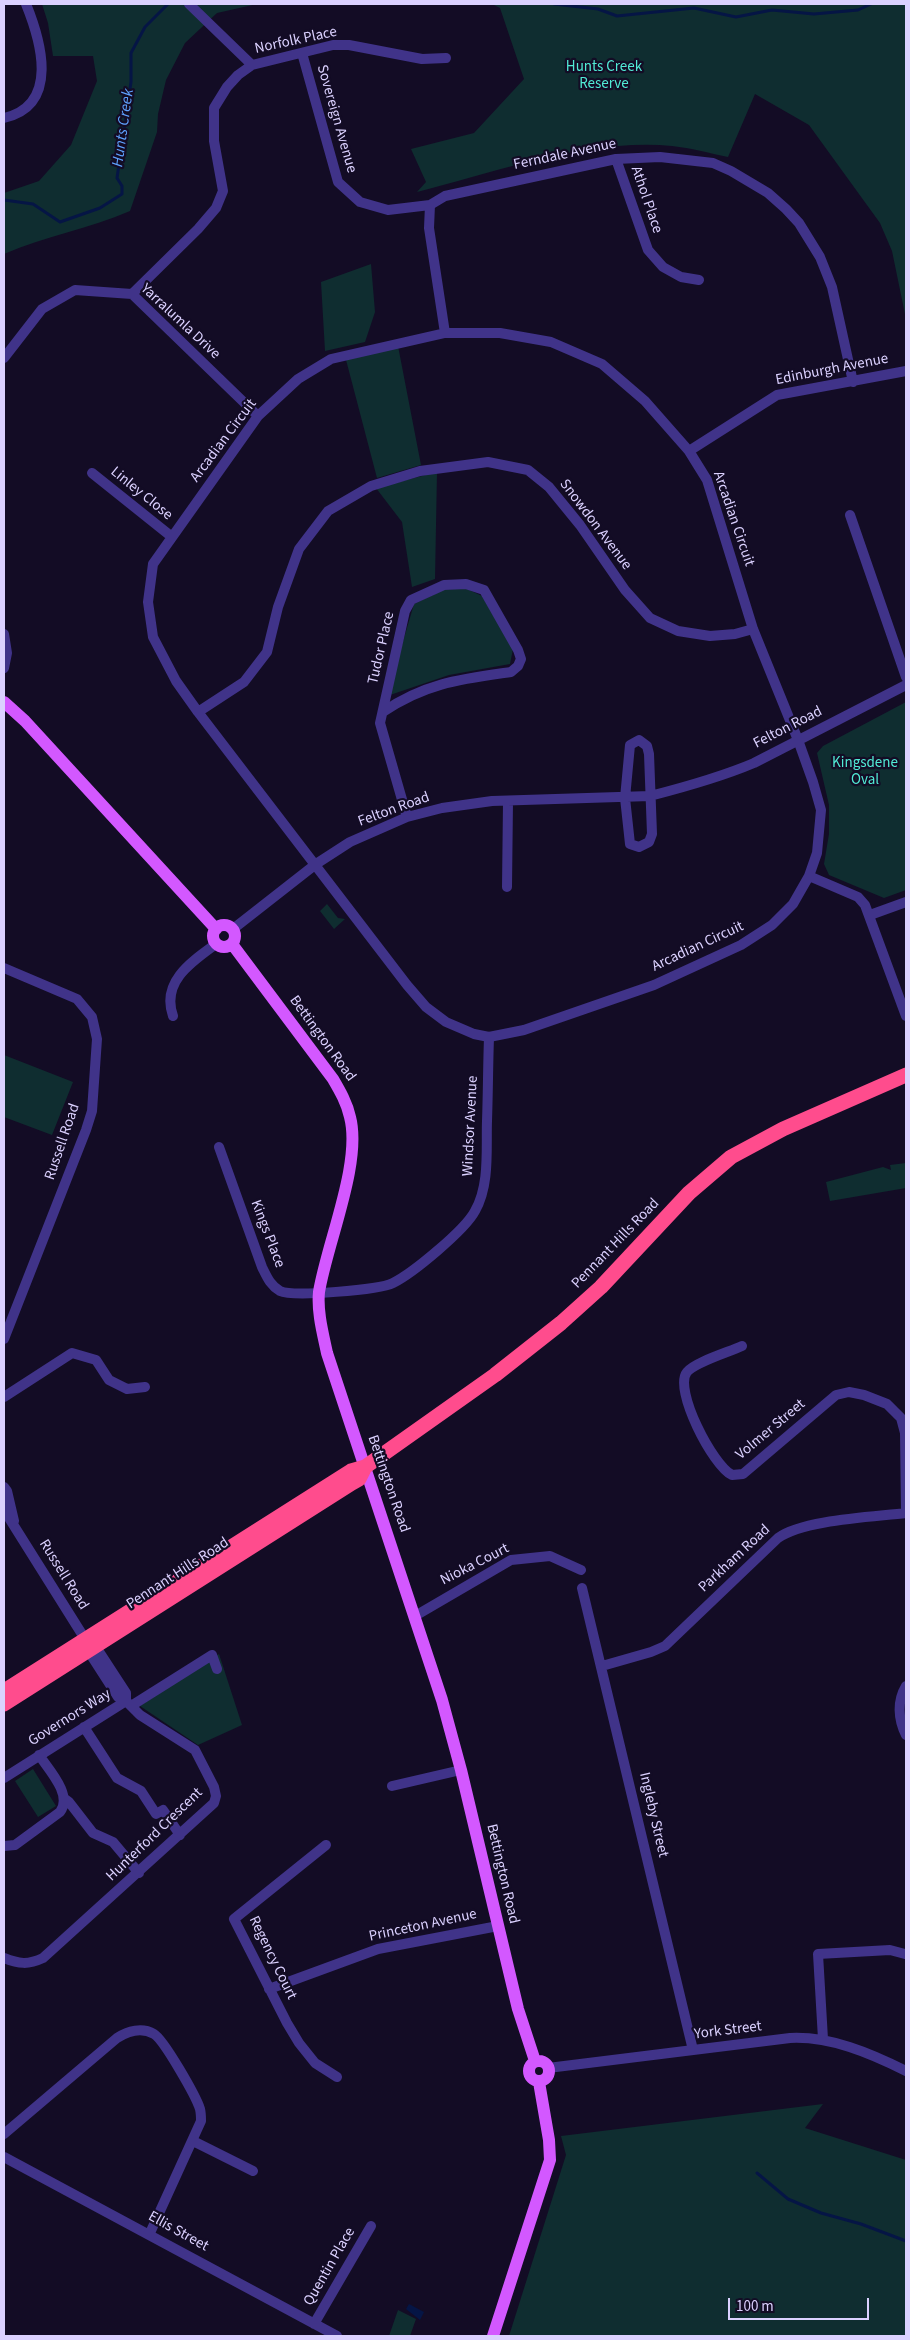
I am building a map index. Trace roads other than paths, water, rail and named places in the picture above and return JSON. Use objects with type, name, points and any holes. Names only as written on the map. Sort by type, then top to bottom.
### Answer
[{"type":"highway","name":"Pennant Hills Road","points":[[4,1704],[351,1471],[365,1467],[495,1375],[561,1323],[601,1287],[695,1188],[731,1157],[752,1144],[831,1106],[906,1075]]},
{"type":"highway","name":"Pennant Hills Road","points":[[4,1691],[90,1646]]},
{"type":"main road","points":[[4,702],[25,721],[216,929]]},
{"type":"main road","points":[[224,925],[233,930],[235,939],[232,944],[224,947],[216,944],[213,936],[216,929],[224,925]]},
{"type":"main road","name":"Bettington Road","points":[[232,944],[333,1079],[344,1099],[351,1118],[353,1138],[350,1165],[319,1294],[321,1324],[334,1381],[365,1467],[442,1700],[461,1770],[518,2009],[535,2061]]},
{"type":"main road","points":[[535,2061],[544,2062],[548,2068],[547,2077],[539,2082],[533,2080],[529,2075],[530,2065],[535,2061]]},
{"type":"main road","points":[[493,2336],[550,2160],[549,2135],[539,2082]]},
{"type":"street","points":[[4,118],[16,115],[32,101],[42,74],[42,53],[26,4]]},
{"type":"street","points":[[189,4],[252,65]]},
{"type":"street","name":"Norfolk Place","points":[[132,294],[198,229],[216,208],[223,191],[214,141],[214,108],[227,88],[252,65],[333,45],[349,45],[422,59],[446,58]]},
{"type":"street","name":"Sovereign Avenue","points":[[302,53],[338,182],[360,202],[388,210],[430,205]]},
{"type":"street","name":"Ferndale Avenue","points":[[430,205],[445,196],[616,159],[660,157],[713,163],[749,181],[786,209],[810,239],[827,272],[853,382]]},
{"type":"street","name":"Athol Place","points":[[616,159],[648,250],[664,267],[681,276],[699,280]]},
{"type":"street","points":[[430,205],[429,228],[445,333]]},
{"type":"street","name":"Yarralumla Drive","points":[[4,358],[42,309],[75,290],[132,294],[258,416]]},
{"type":"street","name":"Arcadian Circuit","points":[[445,333],[500,333],[551,342],[602,364],[645,401],[689,451],[707,480],[753,629],[814,782],[820,810],[817,853],[809,876],[793,904],[772,925],[742,945],[654,984],[524,1030],[489,1037],[474,1034],[446,1022],[426,1008],[198,712],[176,681],[153,637],[148,602],[153,564],[258,416],[298,379],[331,359],[445,333]]},
{"type":"street","name":"Edinburgh Avenue","points":[[689,451],[777,395],[906,371]]},
{"type":"street","name":"Snowdon Avenue","points":[[198,712],[244,682],[267,652],[278,607],[299,549],[328,511],[371,486],[420,471],[488,462],[528,470],[549,487],[580,525],[625,590],[650,618],[678,631],[710,636],[735,634],[753,629]]},
{"type":"street","name":"Linley Close","points":[[92,473],[172,537]]},
{"type":"street","points":[[850,515],[906,677]]},
{"type":"street","name":"Tudor Place","points":[[383,712],[399,701],[445,682],[511,672],[518,666],[521,659],[518,650],[484,590],[466,584],[444,586],[412,600],[405,611],[380,723],[407,818]]},
{"type":"street","points":[[4,634],[7,653],[4,668]]},
{"type":"street","name":"Felton Road","points":[[233,930],[316,864],[350,842],[407,818],[442,808],[492,801],[508,802],[650,796],[733,772],[906,685]]},
{"type":"street","points":[[639,740],[647,746],[649,754],[652,834],[649,842],[639,847],[630,844],[625,798],[630,745],[639,740]]},
{"type":"street","points":[[507,887],[508,802]]},
{"type":"street","points":[[809,876],[858,897],[866,905],[906,1016]]},
{"type":"street","points":[[870,915],[906,902]]},
{"type":"street","points":[[173,1016],[168,1003],[172,987],[180,975],[216,944]]},
{"type":"street","name":"Russell Road","points":[[4,968],[77,999],[92,1017],[97,1040],[92,1111],[4,1339]]},
{"type":"street","name":"Windsor Avenue","points":[[319,1294],[335,1290],[371,1289],[393,1283],[406,1275],[465,1225],[476,1210],[486,1167],[489,1037]]},
{"type":"street","name":"Kings Place","points":[[219,1147],[270,1282],[281,1291],[288,1293],[319,1294]]},
{"type":"street","name":"Volmer Street","points":[[742,1346],[694,1366],[686,1373],[684,1378],[685,1389],[700,1435],[724,1470],[732,1475],[743,1474],[836,1395],[856,1393],[887,1404],[901,1418],[905,1433],[906,1513]]},
{"type":"street","points":[[4,1397],[72,1353],[96,1360],[109,1380],[127,1389],[146,1388]]},
{"type":"street","points":[[5,1492],[14,1527]]},
{"type":"street","name":"Russell Road","points":[[4,1510],[90,1646]]},
{"type":"street","name":"Parkham Road","points":[[602,1666],[665,1646],[778,1538],[790,1530],[906,1513]]},
{"type":"street","name":"Nioka Court","points":[[415,1616],[511,1560],[550,1556],[580,1570]]},
{"type":"street","name":"Ingleby Street","points":[[582,1588],[693,2050]]},
{"type":"street","name":"Hunterford Crescent","points":[[4,1958],[21,1964],[43,1958],[214,1804],[216,1796],[214,1787],[195,1750],[140,1715],[129,1704],[126,1693],[90,1646]]},
{"type":"street","name":"Governors Way","points":[[4,1778],[84,1727],[129,1704],[212,1656],[217,1669]]},
{"type":"street","points":[[906,1686],[899,1708],[906,1735]]},
{"type":"street","points":[[84,1727],[117,1778],[142,1791],[156,1814],[163,1810],[180,1835]]},
{"type":"street","points":[[39,1755],[65,1799],[92,1833],[113,1842],[139,1873]]},
{"type":"street","points":[[392,1786],[461,1770]]},
{"type":"street","points":[[4,1846],[16,1845],[60,1812],[65,1799]]},
{"type":"street","name":"Regency Court","points":[[326,1845],[234,1919],[269,1989],[300,2043],[315,2063],[336,2077]]},
{"type":"street","name":"Princeton Avenue","points":[[269,1989],[378,1949],[498,1926]]},
{"type":"street","points":[[823,2039],[818,1954],[890,1950],[905,1954]]},
{"type":"street","points":[[4,2134],[117,2038],[130,2031],[152,2033],[165,2045],[200,2109],[201,2121],[150,2234]]},
{"type":"street","name":"York Street","points":[[548,2068],[790,2038],[823,2039],[878,2058],[906,2071]]},
{"type":"street","points":[[193,2140],[253,2171]]},
{"type":"street","name":"Ellis Street","points":[[4,2156],[337,2336]]},
{"type":"street","name":"Quentin Place","points":[[314,2324],[371,2226]]},
{"type":"waterway","name":"Hunts Creek","points":[[4,200],[33,204],[60,222],[100,208],[122,194],[122,186],[117,178],[131,82],[131,53],[145,27],[168,4]]},
{"type":"waterway","name":"Hunts Creek","points":[[554,4],[598,9],[617,16],[694,8],[736,17],[772,10],[814,14],[858,10],[871,4]]},
{"type":"waterway","points":[[757,2173],[788,2199],[821,2213],[861,2224],[906,2241]]},
{"type":"park label","name":"Hunts Creek Reserve","points":[[604,76]]},
{"type":"park label","name":"Kingsdene Oval","points":[[865,772]]}]
